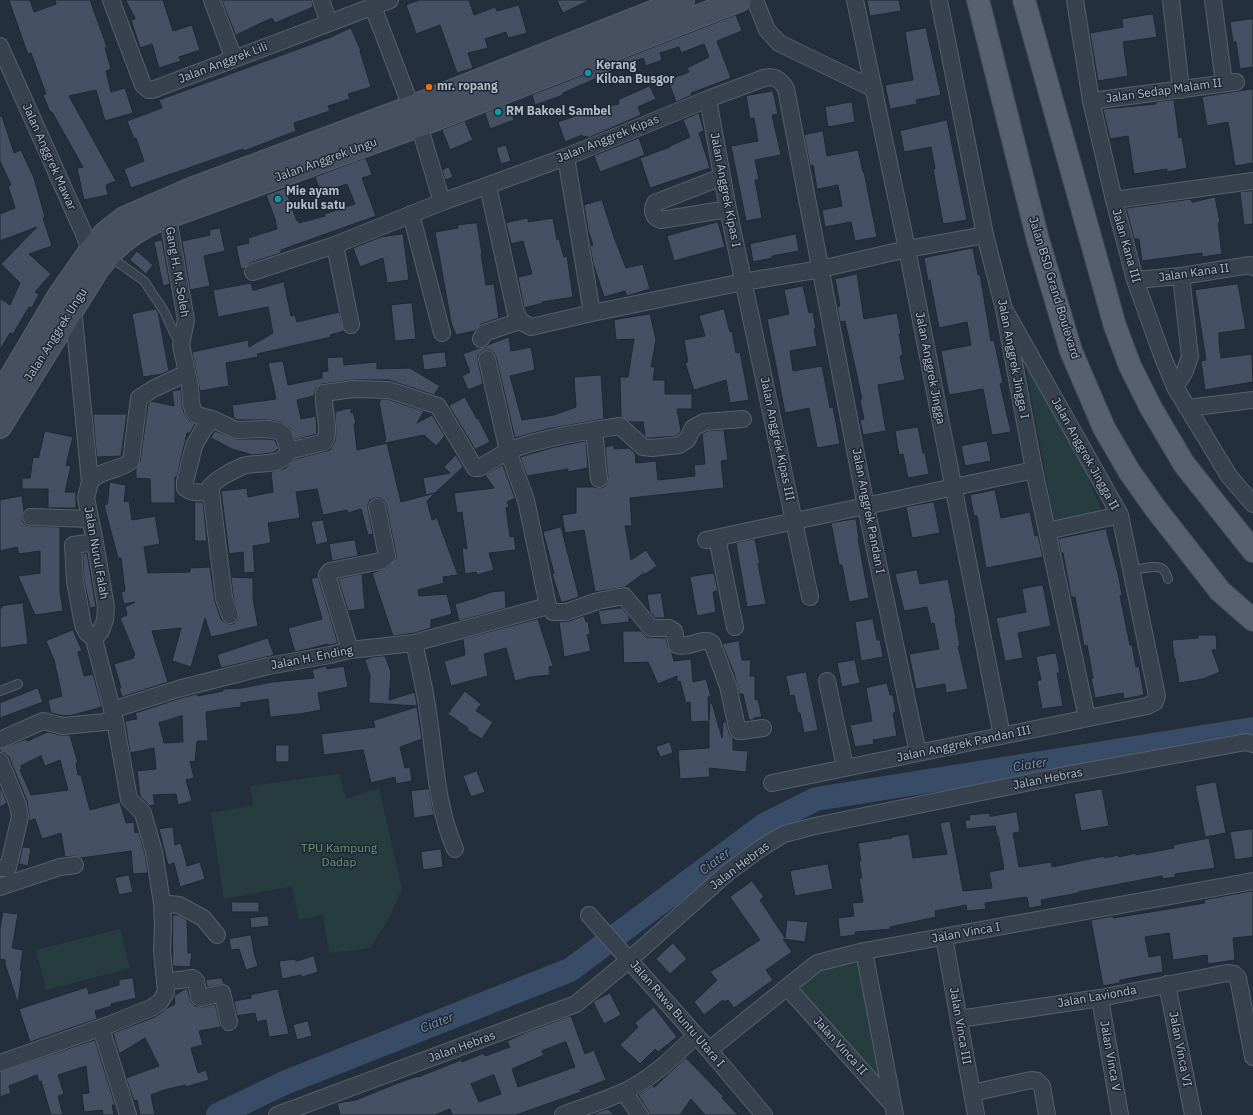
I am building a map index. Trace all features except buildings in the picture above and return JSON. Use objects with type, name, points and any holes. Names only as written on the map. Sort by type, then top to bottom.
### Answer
[{"type":"main road","name":"Jalan BSD Grand Boulevard","points":[[978,0],[1038,240],[1071,351],[1104,428],[1129,470],[1155,508],[1220,591],[1253,620]]},
{"type":"main road","points":[[1024,0],[1115,326],[1130,366],[1151,408],[1184,464],[1253,552]]},
{"type":"street","name":"Jalan Anggrek Lili","points":[[111,0],[143,85],[149,90],[156,89],[390,0]]},
{"type":"street","points":[[212,0],[234,59]]},
{"type":"street","points":[[321,0],[329,23]]},
{"type":"street","name":"Jalan Anggrek Ungu","points":[[0,395],[58,297],[99,258],[136,232],[152,223],[168,218],[415,116],[684,0]]},
{"type":"street","name":"Jalan Anggrek Ungu","points":[[0,427],[73,307],[99,258],[105,233],[124,218],[190,189],[415,116],[740,0]]},
{"type":"street","points":[[755,0],[767,30],[779,43],[874,89]]},
{"type":"street","name":"Jalan Anggrek Jingga","points":[[855,0],[907,249],[1002,736]]},
{"type":"street","name":"Jalan Anggrek Jingga I","points":[[939,0],[985,235],[1004,310],[1034,470],[1087,718]]},
{"type":"street","name":"Jalan Kana III","points":[[1075,0],[1091,101],[1114,200],[1135,280],[1175,387],[1229,476],[1250,496]]},
{"type":"street","points":[[1171,0],[1181,90]]},
{"type":"street","name":"Jalan Sedap Malam II","points":[[1091,101],[1230,83],[1213,0]]},
{"type":"street","points":[[373,7],[415,116],[442,202]]},
{"type":"street","name":"Jalan Anggrek Mawar","points":[[1,52],[99,258]]},
{"type":"street","name":"Jalan Anggrek Kipas","points":[[253,272],[335,245],[442,202],[566,157],[708,99],[771,76],[777,78],[783,83],[786,89],[820,269]]},
{"type":"street","name":"Jalan Anggrek Kipas I","points":[[708,99],[728,209],[744,282]]},
{"type":"street","points":[[566,157],[592,313]]},
{"type":"street","points":[[722,177],[655,203],[653,213],[655,217],[661,220],[728,209]]},
{"type":"street","points":[[1114,200],[1253,181]]},
{"type":"street","points":[[488,186],[518,315],[531,328],[592,313],[744,282],[820,269],[907,249],[985,235]]},
{"type":"street","points":[[412,214],[442,333]]},
{"type":"street","name":"Gang H. M. Soleh","points":[[168,218],[186,320],[181,345],[193,410],[198,415],[212,419]]},
{"type":"street","points":[[335,245],[351,325]]},
{"type":"street","name":"Jalan Kana II","points":[[1135,280],[1181,276],[1250,265],[1253,267]]},
{"type":"street","name":"Jalan Anggrek Pandan I","points":[[820,269],[866,507],[918,753]]},
{"type":"street","points":[[1175,387],[1184,373],[1190,356],[1181,276]]},
{"type":"street","name":"Jalan Anggrek Kipas III","points":[[744,282],[810,597]]},
{"type":"street","name":"Jalan Nurul Falah","points":[[73,307],[90,482],[86,498],[106,607],[106,620],[101,632],[94,639]]},
{"type":"street","name":"Jalan Anggrek Jingga II","points":[[1004,310],[1120,515],[1157,696],[1155,702]]},
{"type":"street","points":[[481,339],[484,333],[518,315]]},
{"type":"street","points":[[487,359],[508,452],[526,500],[548,606],[553,612],[566,612],[598,601],[624,596],[651,628],[669,628],[674,631],[677,645],[681,647],[710,641],[728,686],[737,728],[739,731],[763,728]]},
{"type":"street","points":[[90,482],[95,476],[102,472],[121,467],[131,461],[139,398],[187,373]]},
{"type":"street","points":[[289,451],[324,442],[326,439],[327,427],[324,393],[353,389],[389,390],[438,406],[476,468],[479,468],[508,452],[523,446],[575,433],[620,426],[643,446],[652,448],[679,445],[687,440],[693,428],[704,422],[743,418]]},
{"type":"street","points":[[1187,408],[1253,400]]},
{"type":"street","points":[[211,491],[200,494],[189,491],[185,488],[185,482],[194,446],[203,430],[212,419],[236,430],[279,430],[284,435],[289,451],[287,456],[280,460],[245,466],[226,475],[209,488],[211,491],[224,598],[230,615]]},
{"type":"street","points":[[594,430],[599,480]]},
{"type":"street","points":[[735,627],[711,539],[1034,470]]},
{"type":"street","points":[[350,650],[327,575],[330,571],[381,561],[387,556],[377,507]]},
{"type":"street","points":[[1047,531],[1120,515]]},
{"type":"street","points":[[31,517],[90,519]]},
{"type":"street","points":[[0,1063],[101,1028],[151,1008],[160,1002],[166,992],[162,951],[162,902],[154,852],[143,813],[128,798],[113,716],[94,639],[87,633],[82,625],[75,581],[73,545],[95,542]]},
{"type":"street","name":"Jalan H. Ending","points":[[0,740],[43,721],[63,726],[113,716],[178,689],[268,666],[350,650],[414,643],[548,606]]},
{"type":"street","points":[[414,643],[427,706],[435,776],[447,831],[455,849]]},
{"type":"street","points":[[828,682],[845,768]]},
{"type":"street","name":"Jalan Anggrek Pandan III","points":[[772,783],[1147,706],[1155,702]]},
{"type":"street","name":"Jalan Hebras","points":[[285,1114],[576,1004],[629,960],[727,873],[761,848],[784,834],[815,826],[1065,775],[1246,742],[1253,744]]},
{"type":"street","points":[[0,888],[4,868],[20,817],[18,805],[2,770]]},
{"type":"street","points":[[0,888],[60,867],[75,865]]},
{"type":"street","name":"Jalan Vinca I","points":[[709,1050],[818,963],[864,951],[1253,881]]},
{"type":"street","points":[[162,902],[179,905],[203,918],[217,935]]},
{"type":"street","name":"Jalan Rawa Buntu Utara I","points":[[589,914],[696,1035],[764,1115]]},
{"type":"street","name":"Jalan Vinca III","points":[[944,937],[976,1115]]},
{"type":"street","name":"Jalan Vinca II","points":[[864,951],[894,1110]]},
{"type":"street","name":"Jalan Lavionda","points":[[959,1019],[1100,998],[1227,973],[1234,974],[1238,978],[1253,1057]]},
{"type":"street","points":[[165,982],[193,978],[196,981],[199,998],[222,993],[229,1022]]},
{"type":"street","name":"Jalan Vinca VI","points":[[1167,984],[1192,1115]]},
{"type":"street","name":"Jalan Vinca II","points":[[787,987],[894,1110]]},
{"type":"street","name":"Jalan Vinca V","points":[[1100,998],[1120,1115]]},
{"type":"street","points":[[101,1028],[128,1115]]},
{"type":"street","points":[[563,1115],[624,1092],[658,1069],[696,1035]]},
{"type":"street","points":[[972,1093],[1031,1080],[1037,1081],[1042,1086],[1048,1115]]},
{"type":"street","points":[[624,1092],[640,1115]]},
{"type":"lane","points":[[99,258],[144,281],[164,311],[181,345]]},
{"type":"lane","points":[[1131,571],[1149,567],[1161,568],[1165,572],[1168,579]]},
{"type":"lane","points":[[0,691],[18,684]]},
{"type":"green space","points":[[1026,367],[1081,461],[1102,511],[1054,521]]},
{"type":"green space","name":"TPU Kampung Dadap","points":[[339,774],[346,799],[379,788],[402,889],[387,922],[370,948],[329,953],[323,914],[299,920],[292,886],[224,899],[211,813],[253,805],[250,786]]},
{"type":"green space","points":[[120,929],[130,968],[46,990],[36,950]]},
{"type":"green space","points":[[863,958],[885,1082],[874,1081],[798,986],[821,968]]},
{"type":"waterway","name":"Ciater","points":[[218,1115],[284,1083],[570,970],[764,825],[816,799],[1253,729]]},
{"type":"place","name":"Kerang Kiloan Busgor","points":[[588,73]]},
{"type":"place","name":"mr. ropang","points":[[429,87]]},
{"type":"place","name":"RM Bakoel Sambel","points":[[498,112]]},
{"type":"place","name":"Mie ayam pukul satu","points":[[278,199]]}]
